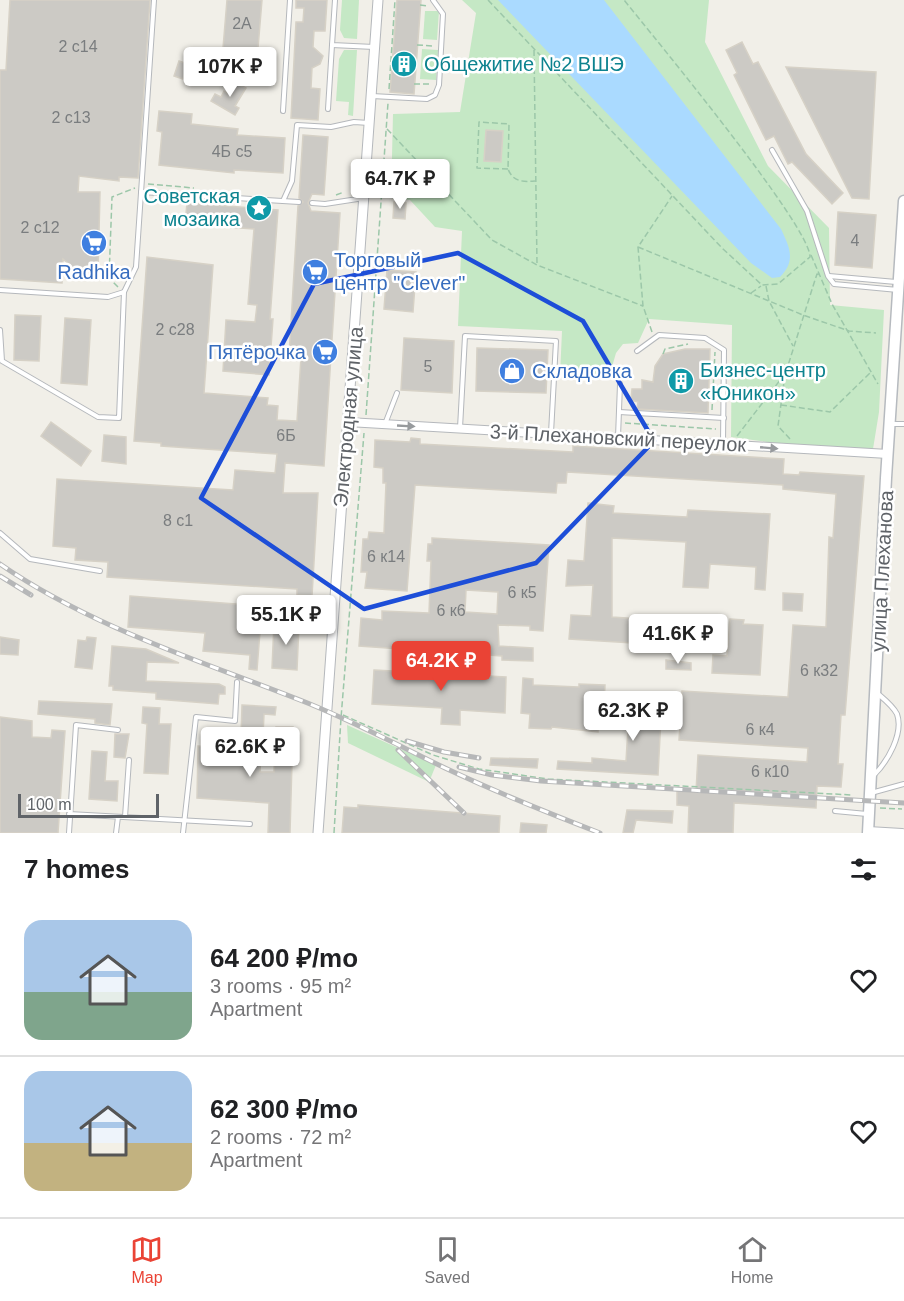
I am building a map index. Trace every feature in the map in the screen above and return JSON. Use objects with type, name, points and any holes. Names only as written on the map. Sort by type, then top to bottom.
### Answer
[{"type":"main road","name":"улица Плеханова","points":[[868,832],[904,201]]},
{"type":"street","name":"Электродная улица","points":[[318,833],[378,0]]},
{"type":"street","name":"3-й Плехановский переулок","points":[[348,422],[618,438],[723,441],[888,454]]},
{"type":"street","points":[[868,832],[902,833]]},
{"type":"lane","points":[[0,330],[2,361],[98,417],[118,418],[124,292],[136,267],[154,0]]},
{"type":"lane","points":[[283,111],[290,0]]},
{"type":"lane","points":[[328,109],[335,0]]},
{"type":"lane","points":[[371,96],[427,99],[435,95],[439,85],[443,14],[433,0]]},
{"type":"lane","points":[[332,45],[375,47]]},
{"type":"lane","points":[[283,201],[292,181],[297,125],[331,127],[354,122],[370,123]]},
{"type":"lane","points":[[772,150],[807,212],[828,276],[834,284],[898,286]]},
{"type":"lane","points":[[141,192],[299,202]]},
{"type":"lane","points":[[312,203],[325,204],[365,198]]},
{"type":"lane","points":[[828,276],[898,286]]},
{"type":"lane","points":[[0,290],[108,297],[124,292]]},
{"type":"lane","points":[[460,429],[465,336],[556,341],[551,434]]},
{"type":"lane","points":[[638,351],[659,336],[705,338],[724,350],[723,441]]},
{"type":"lane","points":[[618,438],[620,384]]},
{"type":"lane","points":[[385,425],[397,393]]},
{"type":"lane","points":[[619,412],[724,418]]},
{"type":"lane","points":[[890,424],[904,424]]},
{"type":"lane","points":[[0,533],[30,559],[100,571]]},
{"type":"lane","points":[[183,833],[196,717],[235,721],[237,682]]},
{"type":"lane","points":[[871,777],[894,749],[899,729],[898,716],[875,692]]},
{"type":"lane","points":[[69,833],[76,725],[118,730]]},
{"type":"lane","points":[[125,817],[129,760]]},
{"type":"lane","points":[[870,793],[904,784]]},
{"type":"lane","points":[[835,811],[869,814]]},
{"type":"lane","points":[[69,814],[250,824]]},
{"type":"lane","points":[[116,833],[118,817]]},
{"type":"path","points":[[366,417],[395,0]]},
{"type":"path","points":[[489,0],[673,196],[762,285],[778,284],[810,254]]},
{"type":"path","points":[[624,0],[764,178],[806,242],[817,274],[878,384]]},
{"type":"path","points":[[417,45],[441,46]]},
{"type":"path","points":[[534,49],[537,266]]},
{"type":"path","points":[[414,84],[439,85]]},
{"type":"path","points":[[508,169],[477,168],[479,122],[510,124],[508,169],[511,176],[519,181],[536,181]]},
{"type":"path","points":[[387,128],[492,240],[537,266],[643,306]]},
{"type":"path","points":[[149,184],[195,188]]},
{"type":"path","points":[[382,195],[400,196],[441,186]]},
{"type":"path","points":[[124,292],[109,278],[112,197],[138,188]]},
{"type":"path","points":[[334,195],[344,192]]},
{"type":"path","points":[[654,339],[643,306],[638,247],[673,196]]},
{"type":"path","points":[[638,247],[803,315],[849,331],[876,333]]},
{"type":"path","points":[[796,446],[778,426],[785,375],[815,280]]},
{"type":"path","points":[[751,293],[762,285]]},
{"type":"path","points":[[766,286],[769,301],[793,347]]},
{"type":"path","points":[[663,354],[664,348],[691,344]]},
{"type":"path","points":[[711,429],[716,349]]},
{"type":"path","points":[[781,405],[830,412],[871,372]]},
{"type":"path","points":[[723,441],[735,439],[785,375]]},
{"type":"path","points":[[619,422],[724,430]]},
{"type":"path","points":[[334,833],[341,714],[364,430]]},
{"type":"path","points":[[341,714],[433,755],[479,769],[548,778],[852,795]]},
{"type":"path","points":[[880,808],[902,809]]},
{"type":"highlighted area","points":[[458,253],[583,321],[654,441],[536,563],[364,609],[201,498],[314,284]]},
{"type":"green space","points":[[342,0],[359,0],[357,39],[344,38],[340,30]]},
{"type":"green space","points":[[462,0],[709,0],[705,42],[768,166],[829,228],[830,305],[884,310],[879,412],[873,449],[796,446],[731,437],[732,325],[649,319],[638,343],[623,344],[616,353],[609,377],[560,375],[562,331],[458,326],[462,231],[435,227],[410,200],[391,198],[393,114],[460,112],[476,13]]},
{"type":"green space","points":[[425,11],[439,11],[437,40],[423,39]]},
{"type":"green space","points":[[422,49],[438,50],[436,80],[420,79]]},
{"type":"green space","points":[[344,50],[357,50],[353,116],[348,115],[349,102],[336,101],[339,59]]},
{"type":"green space","points":[[347,725],[436,765],[429,782],[348,743]]},
{"type":"water","points":[[498,0],[604,0],[781,229],[787,242],[790,260],[780,277],[772,278],[751,263]]},
{"type":"building","points":[[10,0],[150,0],[138,178],[119,177],[119,181],[79,176],[78,192],[100,192],[98,273],[78,272],[63,259],[62,283],[0,279],[0,70],[6,70]]},
{"type":"building","points":[[227,0],[262,0],[258,48],[223,48]]},
{"type":"building","points":[[296,0],[327,0],[325,31],[314,31],[313,47],[323,56],[320,64],[312,68],[311,88],[320,89],[318,120],[291,118],[296,22],[303,22],[304,8],[296,8]]},
{"type":"building","name":"Общежитие №2 ВШЭ","points":[[397,0],[421,0],[414,94],[390,92]]},
{"type":"building","points":[[742,42],[753,64],[758,62],[806,154],[843,193],[832,204],[792,162],[788,164],[774,136],[766,140],[734,75],[737,73],[726,50]]},
{"type":"building","points":[[179,61],[208,71],[205,79],[185,72],[183,79],[174,76]]},
{"type":"building","points":[[786,67],[876,72],[869,199],[852,198]]},
{"type":"building","points":[[233,81],[246,88],[235,106],[239,108],[235,115],[211,101],[215,94],[221,97],[224,91],[227,93]]},
{"type":"building","points":[[159,111],[192,114],[191,124],[238,129],[237,135],[285,138],[283,173],[234,170],[234,173],[159,165],[162,132],[157,131]]},
{"type":"building","points":[[486,130],[503,131],[501,162],[484,161]]},
{"type":"building","points":[[303,135],[328,137],[324,195],[312,194],[308,203],[311,211],[340,213],[324,466],[285,463],[283,493],[318,493],[312,596],[297,595],[297,589],[107,577],[108,562],[75,560],[76,548],[53,546],[57,479],[233,490],[235,470],[275,473],[277,454],[161,446],[161,443],[134,441],[147,257],[213,265],[204,393],[268,398],[267,405],[278,406],[277,420],[297,421],[301,357],[289,356],[298,206],[303,202],[299,198]]},
{"type":"building","points":[[394,202],[406,203],[405,219],[393,218]]},
{"type":"building","points":[[187,203],[278,210],[270,319],[273,319],[269,375],[223,371],[226,320],[255,322],[257,305],[248,304],[254,229],[185,224]]},
{"type":"building","points":[[838,212],[876,215],[872,268],[835,265]]},
{"type":"building","points":[[387,270],[416,272],[413,312],[384,309]]},
{"type":"building","points":[[15,315],[41,316],[39,361],[14,360]]},
{"type":"building","points":[[65,318],[91,320],[87,385],[61,383]]},
{"type":"building","points":[[404,338],[454,341],[452,393],[401,390]]},
{"type":"building","name":"Складовка","points":[[477,348],[548,350],[546,393],[476,391]]},
{"type":"building","name":"Бизнес-центр «Юникон»","points":[[685,349],[710,349],[708,413],[637,409],[638,402],[631,400],[632,389],[642,389],[642,380],[653,382],[655,366],[663,354]]},
{"type":"building","points":[[51,422],[91,451],[81,466],[41,436]]},
{"type":"building","points":[[104,435],[126,437],[126,464],[102,461]]},
{"type":"building","points":[[411,438],[420,439],[420,444],[573,452],[573,446],[784,459],[783,474],[799,475],[800,472],[864,476],[845,715],[841,715],[838,764],[843,764],[841,787],[817,786],[816,808],[734,803],[733,833],[688,833],[689,806],[677,805],[677,791],[696,792],[698,755],[807,762],[808,748],[679,740],[682,691],[788,697],[793,625],[826,627],[829,537],[833,538],[836,494],[783,489],[783,485],[567,472],[566,483],[557,483],[556,493],[415,485],[407,591],[365,588],[367,572],[361,572],[363,539],[368,539],[369,532],[384,533],[386,483],[383,483],[383,468],[374,467],[375,440],[410,442]]},
{"type":"building","points":[[588,503],[614,506],[613,513],[687,517],[688,510],[770,514],[765,590],[755,589],[756,567],[710,564],[708,588],[683,587],[686,542],[612,538],[612,617],[714,624],[713,648],[569,639],[571,615],[591,616],[593,585],[566,586],[568,560],[584,561]]},
{"type":"building","points":[[432,538],[549,545],[543,631],[530,630],[530,626],[498,625],[499,646],[533,648],[533,661],[502,660],[502,656],[359,646],[361,618],[382,620],[382,611],[429,613],[431,561],[427,561],[428,544],[432,544]],"holes":[[[466,590],[498,592],[497,614],[465,612]]]},
{"type":"building","points":[[783,593],[803,594],[802,611],[783,610]]},
{"type":"building","points":[[130,596],[262,606],[257,670],[249,669],[250,655],[203,651],[205,633],[128,627]]},
{"type":"building","points":[[730,619],[744,620],[743,624],[763,625],[760,675],[712,673],[713,655],[727,656]]},
{"type":"building","points":[[274,623],[299,625],[297,670],[272,668]]},
{"type":"building","points":[[0,637],[19,640],[18,655],[0,654]]},
{"type":"building","points":[[87,637],[96,638],[92,669],[75,667],[78,640],[86,641]]},
{"type":"building","points":[[112,646],[146,649],[179,663],[147,662],[146,681],[219,684],[225,687],[225,694],[219,694],[218,704],[156,699],[156,693],[113,690],[113,686],[109,686]]},
{"type":"building","points":[[666,660],[691,663],[691,670],[666,669]]},
{"type":"building","points":[[374,670],[506,677],[505,713],[460,710],[460,725],[441,724],[442,708],[372,704]]},
{"type":"building","points":[[523,678],[533,679],[533,685],[579,687],[579,684],[605,685],[604,705],[599,705],[598,732],[552,727],[551,729],[529,728],[530,714],[521,713]]},
{"type":"building","points":[[630,695],[662,698],[658,775],[557,769],[558,761],[592,763],[592,758],[626,761]]},
{"type":"building","points":[[39,701],[112,704],[110,725],[95,723],[95,719],[38,714]]},
{"type":"building","points":[[242,705],[276,707],[275,715],[264,714],[263,736],[241,736]]},
{"type":"building","points":[[143,707],[160,708],[159,724],[171,724],[168,774],[144,773],[147,724],[142,723]]},
{"type":"building","points":[[0,717],[32,721],[32,737],[51,738],[52,730],[65,731],[58,833],[0,833]]},
{"type":"building","points":[[276,727],[293,727],[290,833],[268,833],[269,803],[197,798],[198,746],[261,751],[260,772],[274,772]]},
{"type":"building","points":[[115,734],[129,734],[125,758],[114,757]]},
{"type":"building","points":[[92,751],[107,752],[105,781],[118,781],[117,801],[89,799]]},
{"type":"building","points":[[491,758],[538,759],[537,768],[490,765]]},
{"type":"building","points":[[358,805],[500,816],[499,833],[342,833],[344,807],[358,808]]},
{"type":"building","points":[[627,810],[673,811],[672,823],[636,820],[633,833],[623,833]]},
{"type":"building","points":[[521,823],[547,825],[546,833],[520,833]]},
{"type":"railway","points":[[0,564],[36,587],[112,626],[310,704],[483,785],[600,833]]},
{"type":"railway","points":[[0,576],[31,595]]},
{"type":"railway","points":[[407,741],[444,752],[479,758]]},
{"type":"railway","points":[[398,750],[464,813]]},
{"type":"railway","points":[[459,767],[492,775],[541,781],[904,803]]},
{"type":"place","name":"Общежитие №2 ВШЭ","points":[[404,64]]},
{"type":"place","name":"Советская мозаика","points":[[259,208]]},
{"type":"place","name":"Radhika","points":[[94,243]]},
{"type":"place","name":"Торговый центр \"Clever\"","points":[[315,272]]},
{"type":"place","name":"Пятёрочка","points":[[325,352]]},
{"type":"place","name":"Складовка","points":[[512,371]]},
{"type":"place","name":"Бизнес-центр «Юникон»","points":[[681,381]]}]
